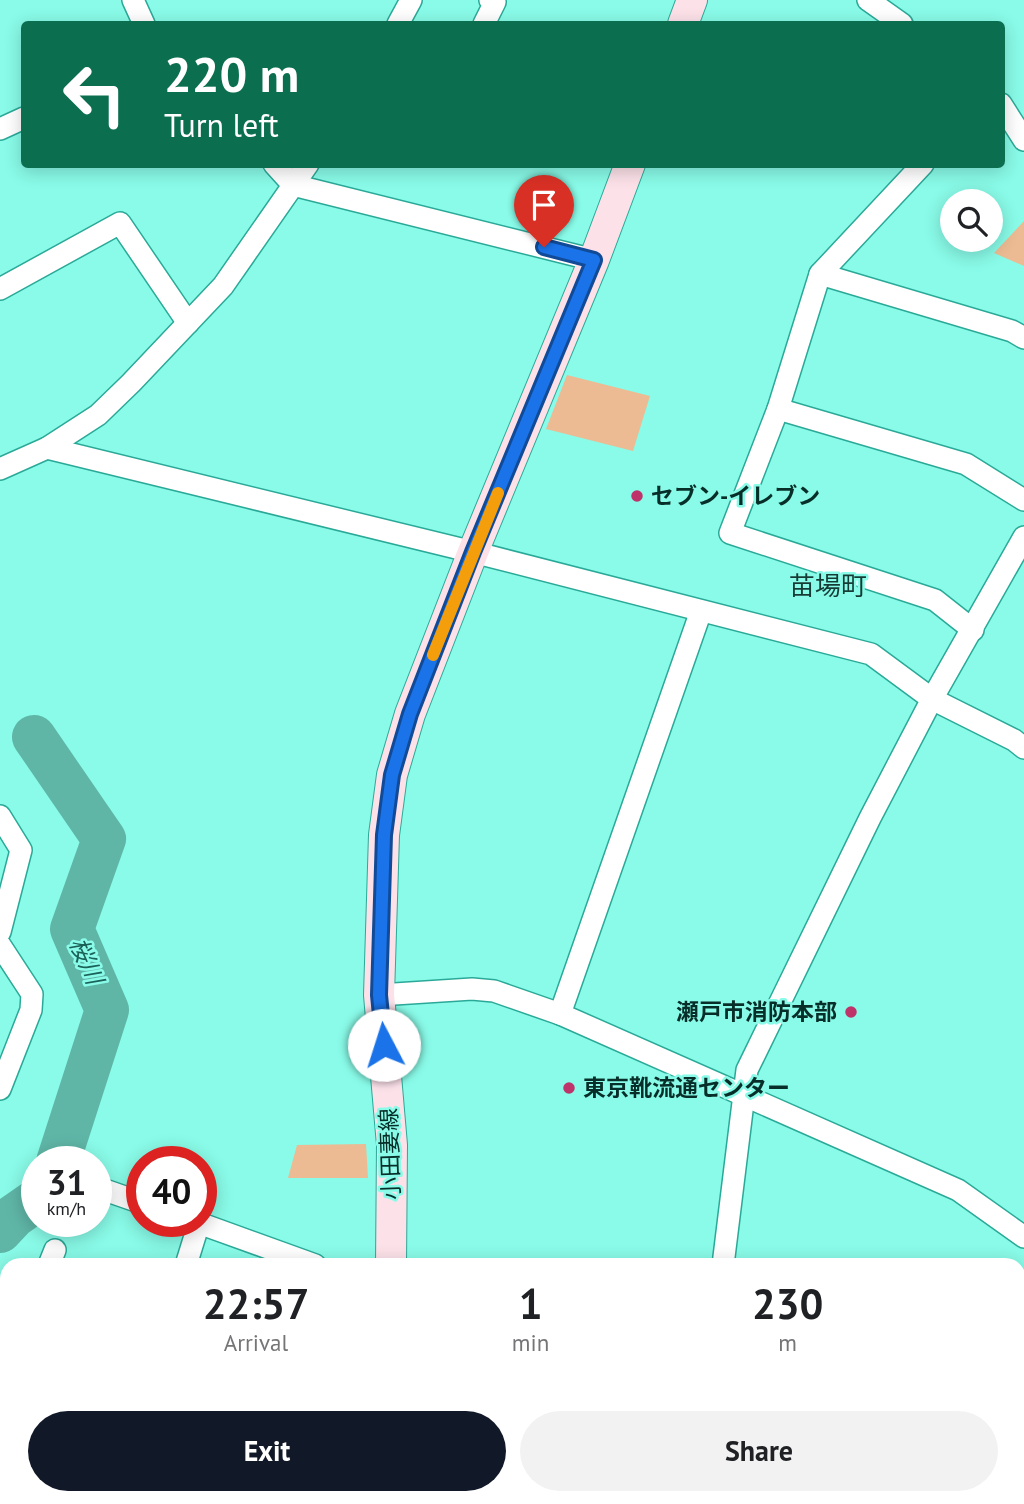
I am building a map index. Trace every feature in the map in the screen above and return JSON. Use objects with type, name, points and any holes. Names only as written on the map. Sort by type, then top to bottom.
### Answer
[{"type":"street","points":[[133,0],[143,21]]},
{"type":"street","points":[[400,21],[411,0]]},
{"type":"street","points":[[486,21],[495,2],[490,0]]},
{"type":"street","points":[[684,21],[692,0]]},
{"type":"street","points":[[869,0],[898,21]]},
{"type":"street","points":[[1005,110],[1024,140]]},
{"type":"street","points":[[0,129],[21,119]]},
{"type":"street","points":[[278,168],[293,185],[594,260]]},
{"type":"street","points":[[0,469],[47,448],[98,415],[223,286],[304,168]]},
{"type":"street","name":"小田妻線","points":[[391,1258],[392,1145],[379,995],[384,835],[392,775],[410,714],[473,552],[594,260],[628,168]]},
{"type":"street","points":[[919,168],[820,274],[778,409],[730,533],[935,600],[973,630]]},
{"type":"street","points":[[0,289],[120,223],[188,323]]},
{"type":"street","points":[[820,274],[1012,331],[1024,338]]},
{"type":"street","points":[[778,409],[966,464],[1024,500]]},
{"type":"street","points":[[47,448],[473,552],[871,654],[933,699],[1014,740],[1024,748]]},
{"type":"street","points":[[724,1258],[747,1070],[864,830],[933,699],[1024,537]]},
{"type":"street","points":[[560,1014],[701,611]]},
{"type":"street","points":[[0,816],[21,850],[0,932]]},
{"type":"street","points":[[0,944],[32,994],[31,1010],[0,1089]]},
{"type":"street","points":[[379,995],[472,989],[494,991],[560,1014],[958,1190],[1024,1237]]},
{"type":"street","points":[[217,1229],[296,1258]]},
{"type":"street","points":[[188,1258],[193,1237]]},
{"type":"shaded area","points":[[1024,221],[1024,266],[994,253],[1003,252],[1003,243]]},
{"type":"shaded area","points":[[567,375],[650,396],[633,451],[546,429]]},
{"type":"shaded area","points":[[366,1144],[368,1178],[288,1178],[297,1145]]},
{"type":"waterway","name":"桜川","points":[[34,737],[104,839],[72,929],[107,1010],[63,1146]]},
{"type":"waterway","name":"桜川","points":[[0,1231],[21,1211]]},
{"type":"slow traffic","points":[[433,655],[498,493]]},
{"type":"place","name":"セブン-イレブン","points":[[637,496]]},
{"type":"place","name":"瀬戸市消防本部","points":[[851,1012]]},
{"type":"place","name":"東京靴流通センター","points":[[569,1088]]},
{"type":"district","name":"苗場町","points":[[828,586]]},
{"type":"route","points":[[384,1045],[379,995],[384,835],[392,775],[410,714],[473,552],[594,260],[544,247]]}]
